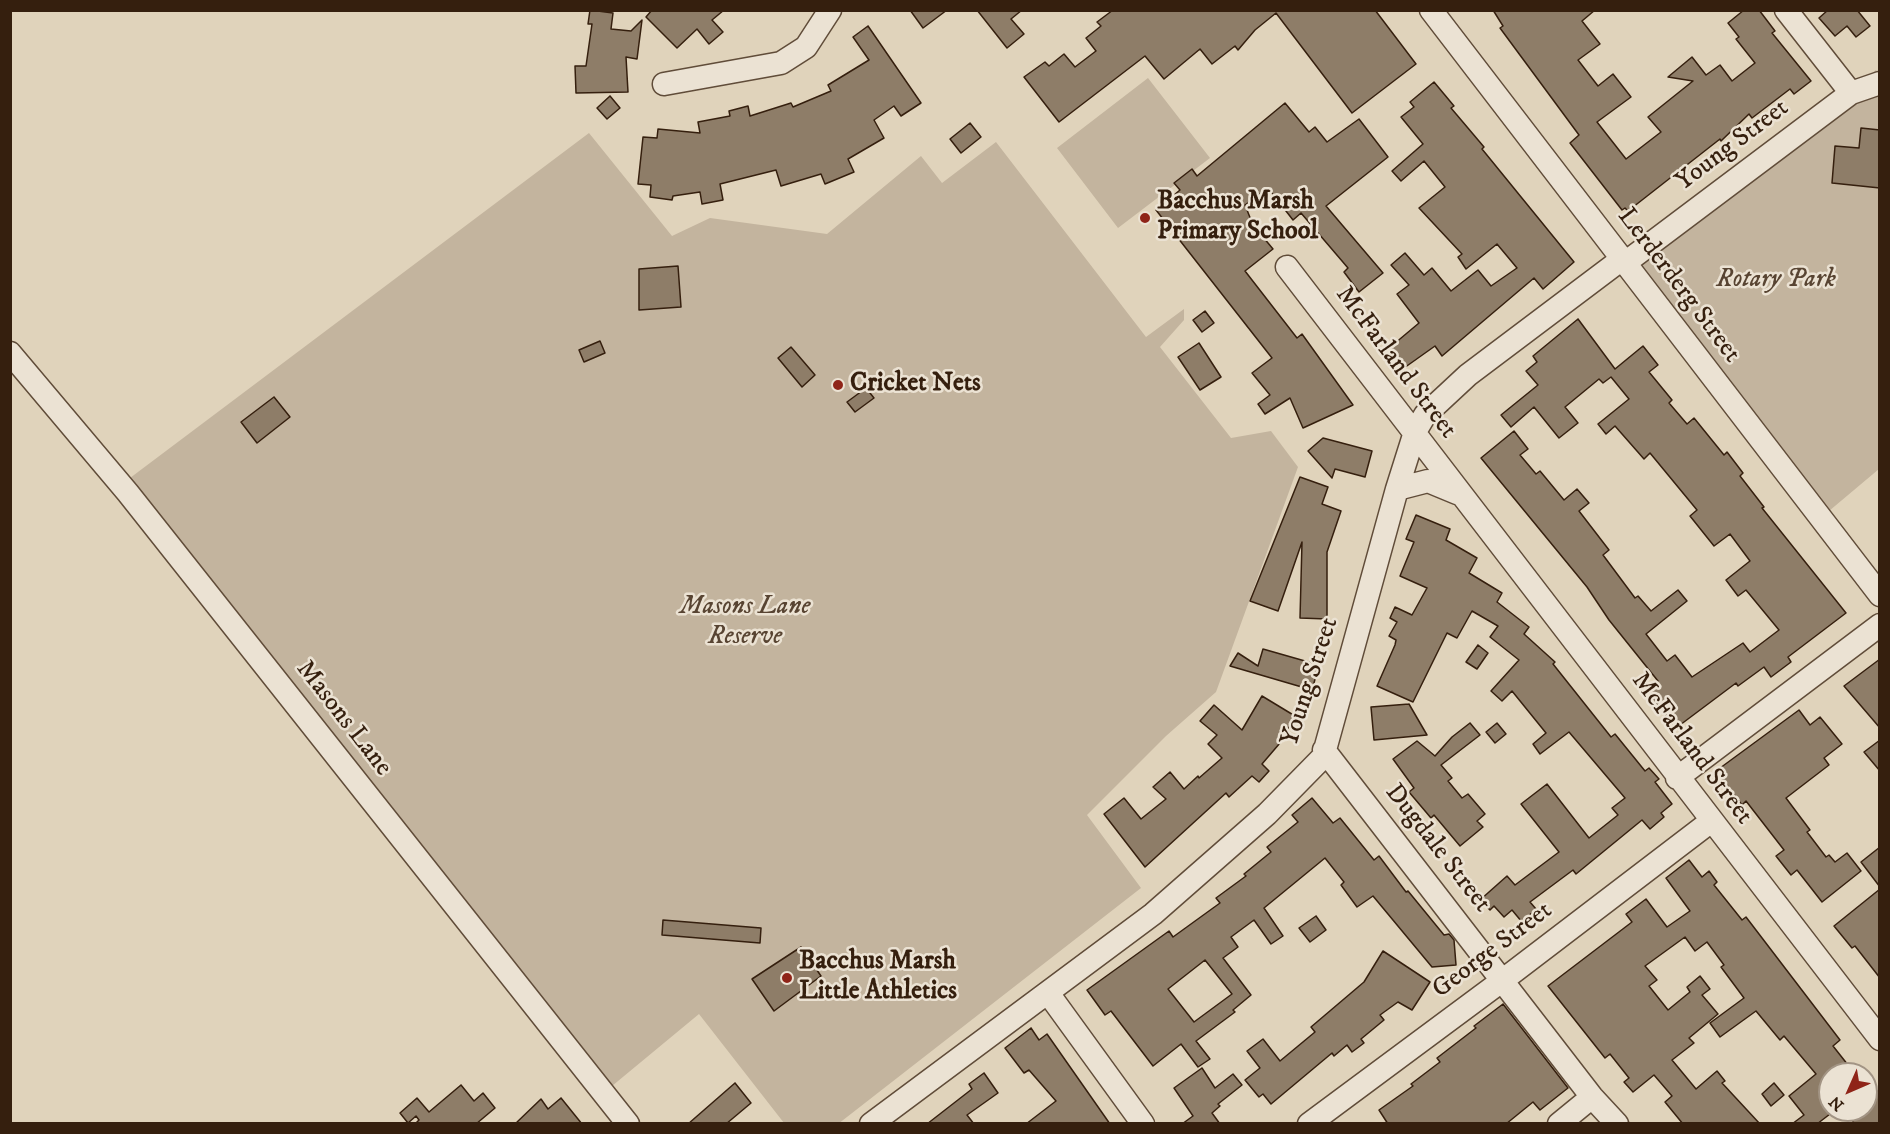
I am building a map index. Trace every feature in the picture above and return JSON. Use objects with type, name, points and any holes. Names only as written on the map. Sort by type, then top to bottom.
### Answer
[{"type":"street","points":[[664,84],[782,63],[806,47],[830,10]]},
{"type":"street","name":"Lerderderg Street","points":[[1431,10],[1880,595]]},
{"type":"street","points":[[1786,10],[1851,93]]},
{"type":"street","name":"Young Street","points":[[871,1124],[1153,914],[1212,865],[1267,814],[1323,757],[1397,489],[1415,432],[1425,415],[1468,375],[1851,93],[1880,83]]},
{"type":"street","name":"McFarland Street","points":[[1287,267],[1710,822],[1880,1039]]},
{"type":"street","name":"Masons Lane","points":[[10,353],[128,493],[628,1124]]},
{"type":"street","name":"McFarland Street","points":[[1397,489],[1428,481],[1458,493]]},
{"type":"street","points":[[1677,778],[1880,626]]},
{"type":"street","name":"Dugdale Street","points":[[1324,750],[1592,1097],[1617,1124]]},
{"type":"street","name":"George Street","points":[[1308,1124],[1503,980],[1710,822]]},
{"type":"street","points":[[1047,993],[1143,1124]]},
{"type":"street","points":[[1559,1124],[1592,1097]]},
{"type":"green space","name":"Rotary Park","points":[[1876,70],[1880,75],[1879,469],[1829,511],[1630,264]]},
{"type":"green space","points":[[1148,78],[1210,158],[1118,228],[1057,148]]},
{"type":"green space","name":"Masons Lane Reserve","points":[[589,133],[672,236],[710,218],[827,234],[921,156],[942,183],[996,142],[1146,337],[1184,309],[1184,320],[1160,347],[1231,438],[1271,431],[1298,467],[1216,692],[1166,736],[1087,815],[1141,888],[838,1124],[784,1123],[699,1014],[612,1086],[126,481]]},
{"type":"building","points":[[590,10],[613,13],[611,29],[631,31],[642,20],[637,59],[626,57],[628,92],[576,93],[575,66],[586,66],[592,24],[588,24]]},
{"type":"building","points":[[652,10],[724,10],[712,20],[723,32],[709,44],[697,29],[677,48],[646,17]]},
{"type":"building","points":[[910,10],[947,10],[923,28]]},
{"type":"building","points":[[977,10],[1022,10],[1011,19],[1024,34],[1007,48]]},
{"type":"building","points":[[1113,10],[1375,10],[1416,64],[1352,113],[1276,13],[1255,30],[1238,50],[1235,46],[1212,64],[1200,49],[1164,79],[1145,56],[1059,122],[1024,77],[1045,62],[1049,66],[1064,54],[1075,67],[1096,51],[1086,38],[1101,26],[1097,22]]},
{"type":"building","points":[[1493,10],[1595,10],[1582,21],[1600,44],[1578,60],[1598,86],[1613,74],[1631,97],[1597,122],[1626,159],[1661,132],[1648,117],[1693,81],[1668,77],[1692,57],[1706,75],[1720,65],[1732,81],[1755,63],[1736,39],[1739,37],[1728,23],[1744,10],[1759,10],[1775,31],[1772,33],[1811,81],[1794,94],[1790,89],[1752,118],[1749,114],[1721,141],[1720,139],[1628,211],[1625,208],[1622,210],[1570,143],[1579,135],[1500,28],[1503,26]]},
{"type":"building","points":[[1828,10],[1857,10],[1870,26],[1856,37],[1847,26],[1835,36],[1819,18]]},
{"type":"building","points":[[868,26],[921,103],[901,116],[894,106],[874,120],[884,138],[848,159],[854,172],[825,184],[821,174],[781,186],[776,170],[720,184],[723,200],[702,204],[700,192],[673,196],[672,200],[650,197],[651,185],[638,184],[643,137],[657,138],[658,129],[700,133],[698,122],[730,116],[729,111],[748,106],[750,116],[791,103],[793,107],[831,91],[828,85],[869,60],[853,37]]},
{"type":"building","points":[[1434,82],[1454,106],[1451,108],[1484,147],[1482,149],[1574,262],[1543,289],[1534,278],[1442,356],[1435,346],[1404,368],[1388,349],[1419,323],[1397,294],[1409,285],[1391,265],[1405,253],[1424,275],[1432,268],[1451,291],[1478,270],[1491,286],[1517,268],[1497,244],[1466,269],[1458,257],[1462,254],[1419,208],[1445,187],[1424,161],[1401,181],[1392,171],[1423,144],[1401,117],[1414,107],[1410,102]]},
{"type":"building","points":[[610,96],[620,108],[607,119],[597,108]]},
{"type":"building","points":[[1285,103],[1309,132],[1315,127],[1327,142],[1359,119],[1388,157],[1326,206],[1383,273],[1359,292],[1344,272],[1348,268],[1301,213],[1293,220],[1268,188],[1245,205],[1253,225],[1273,249],[1245,271],[1297,338],[1302,334],[1353,405],[1303,428],[1290,398],[1265,414],[1258,404],[1270,395],[1252,373],[1272,358],[1156,210],[1180,190],[1174,183],[1192,169],[1197,176]]},
{"type":"building","points":[[970,123],[981,137],[961,153],[950,139]]},
{"type":"building","points":[[1861,128],[1880,130],[1880,188],[1832,183],[1835,146],[1859,148]]},
{"type":"building","points":[[678,266],[681,307],[639,310],[639,269]]},
{"type":"building","points":[[1205,311],[1214,323],[1202,332],[1193,320]]},
{"type":"building","points":[[1578,319],[1615,369],[1643,346],[1658,365],[1649,372],[1672,400],[1669,403],[1687,424],[1694,418],[1724,455],[1727,452],[1743,473],[1740,476],[1764,507],[1762,508],[1846,613],[1788,657],[1791,662],[1771,677],[1764,667],[1738,686],[1736,683],[1676,728],[1647,690],[1658,681],[1609,620],[1587,587],[1481,458],[1514,431],[1528,449],[1520,455],[1536,474],[1540,471],[1564,500],[1577,489],[1589,503],[1579,511],[1609,550],[1603,555],[1635,598],[1638,596],[1651,611],[1678,590],[1687,601],[1646,634],[1667,661],[1675,655],[1692,677],[1743,643],[1750,652],[1779,630],[1746,590],[1738,596],[1726,580],[1750,561],[1730,534],[1714,546],[1690,516],[1697,510],[1650,453],[1644,459],[1615,426],[1606,434],[1598,424],[1629,399],[1611,377],[1603,383],[1599,379],[1565,407],[1578,423],[1559,438],[1534,407],[1511,427],[1501,415],[1538,385],[1526,371],[1537,362],[1533,356]]},
{"type":"building","points":[[600,341],[605,353],[584,362],[579,350]]},
{"type":"building","points":[[1199,343],[1221,377],[1200,390],[1178,357]]},
{"type":"building","points":[[791,347],[815,375],[802,387],[778,358]]},
{"type":"building","points":[[866,388],[874,398],[855,412],[847,402]]},
{"type":"building","points":[[274,397],[290,417],[257,443],[241,422]]},
{"type":"building","points":[[1323,438],[1372,451],[1365,477],[1335,469],[1332,478],[1308,451]]},
{"type":"building","points":[[1300,477],[1328,487],[1322,504],[1341,511],[1327,552],[1327,619],[1300,618],[1302,542],[1278,611],[1250,601]]},
{"type":"building","points":[[1416,515],[1450,529],[1446,540],[1477,558],[1469,573],[1502,593],[1497,602],[1529,627],[1524,634],[1555,662],[1553,664],[1611,737],[1615,734],[1645,771],[1649,768],[1659,779],[1655,782],[1672,804],[1661,813],[1664,817],[1650,829],[1642,820],[1576,874],[1573,870],[1530,902],[1536,909],[1522,922],[1512,910],[1504,917],[1494,906],[1490,910],[1480,900],[1507,876],[1515,885],[1559,852],[1521,804],[1547,784],[1589,838],[1618,815],[1612,808],[1625,798],[1569,732],[1540,754],[1533,744],[1546,733],[1512,691],[1502,701],[1491,691],[1519,660],[1490,637],[1498,626],[1472,611],[1457,638],[1447,633],[1413,702],[1377,686],[1395,645],[1396,640],[1389,636],[1397,622],[1390,618],[1395,607],[1412,615],[1427,588],[1400,576],[1414,542],[1406,539]]},
{"type":"building","points":[[1478,645],[1488,653],[1477,669],[1466,662]]},
{"type":"building","points":[[1263,649],[1319,665],[1312,690],[1230,666],[1238,653],[1258,666]]},
{"type":"building","points":[[1880,659],[1880,728],[1844,686]]},
{"type":"building","points":[[1262,696],[1295,716],[1280,743],[1262,764],[1269,771],[1259,782],[1252,776],[1229,797],[1226,793],[1145,867],[1104,814],[1124,798],[1141,819],[1166,799],[1153,787],[1170,772],[1184,789],[1198,776],[1199,778],[1222,758],[1208,744],[1217,735],[1200,721],[1214,705],[1242,730]]},
{"type":"building","points":[[1409,704],[1427,735],[1374,740],[1371,707]]},
{"type":"building","points":[[1799,710],[1810,725],[1820,717],[1842,744],[1824,758],[1829,765],[1786,798],[1810,830],[1807,832],[1826,857],[1829,855],[1835,862],[1847,853],[1861,871],[1822,902],[1797,870],[1791,875],[1776,856],[1784,850],[1746,801],[1742,805],[1716,771]]},
{"type":"building","points":[[1470,723],[1480,735],[1441,765],[1452,778],[1448,781],[1462,798],[1468,794],[1485,814],[1477,821],[1483,827],[1460,846],[1434,815],[1431,818],[1409,792],[1414,788],[1393,759],[1417,741],[1435,756],[1452,737]]},
{"type":"building","points":[[1497,723],[1506,734],[1495,743],[1486,732]]},
{"type":"building","points":[[1880,740],[1880,771],[1864,752]]},
{"type":"building","points":[[1312,798],[1333,823],[1340,818],[1374,860],[1379,856],[1406,892],[1408,891],[1444,935],[1449,934],[1454,940],[1456,965],[1432,967],[1373,896],[1357,907],[1341,885],[1344,882],[1325,858],[1264,908],[1283,936],[1271,944],[1254,920],[1231,937],[1238,947],[1223,958],[1251,995],[1233,1010],[1235,1012],[1196,1041],[1210,1059],[1198,1067],[1181,1044],[1153,1066],[1111,1011],[1105,1015],[1087,990],[1169,931],[1173,937],[1220,903],[1216,898],[1246,876],[1244,874],[1271,852],[1267,847],[1298,822],[1292,815]],"holes":[[[1205,960],[1232,994],[1194,1022],[1168,989]]]},
{"type":"building","points":[[1880,847],[1880,887],[1861,862]]},
{"type":"building","points":[[1689,860],[1702,877],[1709,871],[1717,882],[1714,885],[1742,920],[1746,917],[1840,1040],[1833,1046],[1846,1062],[1818,1062],[1820,1122],[1817,1124],[1792,1124],[1804,1115],[1789,1096],[1816,1074],[1784,1036],[1780,1040],[1756,1011],[1720,1037],[1710,1023],[1744,998],[1721,967],[1724,965],[1707,942],[1695,951],[1685,937],[1645,966],[1657,980],[1649,986],[1668,1010],[1690,992],[1687,987],[1700,976],[1710,989],[1702,995],[1718,1014],[1689,1038],[1694,1043],[1672,1060],[1696,1089],[1717,1071],[1725,1081],[1722,1083],[1760,1124],[1683,1124],[1665,1102],[1672,1096],[1654,1075],[1633,1092],[1624,1082],[1629,1078],[1610,1054],[1605,1058],[1548,986],[1632,922],[1626,914],[1646,899],[1667,927],[1690,911],[1666,878]]},
{"type":"building","points":[[1880,889],[1880,978],[1855,946],[1852,948],[1834,926]]},
{"type":"building","points":[[1316,916],[1326,930],[1310,942],[1299,928]]},
{"type":"building","points":[[663,920],[761,928],[760,943],[662,935]]},
{"type":"building","name":"Bacchus Marsh Little Athletics","points":[[801,947],[821,976],[774,1011],[752,979]]},
{"type":"building","points":[[1383,951],[1430,982],[1412,1010],[1398,1002],[1380,1015],[1384,1020],[1361,1039],[1364,1043],[1352,1052],[1347,1045],[1334,1056],[1332,1053],[1271,1104],[1263,1094],[1259,1097],[1245,1080],[1260,1068],[1247,1051],[1263,1039],[1280,1061],[1315,1032],[1311,1027],[1364,982]]},
{"type":"building","points":[[1503,1004],[1568,1088],[1540,1110],[1533,1102],[1506,1124],[1388,1124],[1379,1110],[1413,1086],[1411,1084],[1440,1062],[1437,1058]]},
{"type":"building","points":[[1031,1028],[1039,1040],[1047,1034],[1110,1124],[1026,1124],[1056,1101],[1029,1070],[1024,1073],[1005,1048]]},
{"type":"building","points":[[1202,1068],[1215,1088],[1233,1074],[1242,1085],[1218,1104],[1220,1106],[1212,1113],[1220,1124],[1182,1124],[1193,1116],[1174,1088]]},
{"type":"building","points":[[984,1073],[998,1093],[967,1115],[974,1124],[927,1124],[972,1089],[969,1084]]},
{"type":"building","points":[[735,1083],[751,1103],[726,1124],[688,1124]]},
{"type":"building","points":[[1774,1083],[1784,1095],[1771,1106],[1762,1094]]},
{"type":"building","points":[[461,1085],[474,1101],[483,1093],[495,1108],[476,1124],[415,1124],[419,1120],[416,1116],[408,1123],[400,1113],[417,1098],[429,1112]]},
{"type":"building","points":[[1878,1092],[1880,1095],[1880,1124],[1855,1124],[1853,1122],[1878,1122]]},
{"type":"building","points":[[561,1098],[582,1124],[515,1124],[541,1099],[548,1109]]},
{"type":"place","name":"Bacchus Marsh Primary School","points":[[1145,218]]},
{"type":"place","name":"Cricket Nets","points":[[838,385]]},
{"type":"place","name":"Bacchus Marsh Little Athletics","points":[[787,978]]}]
